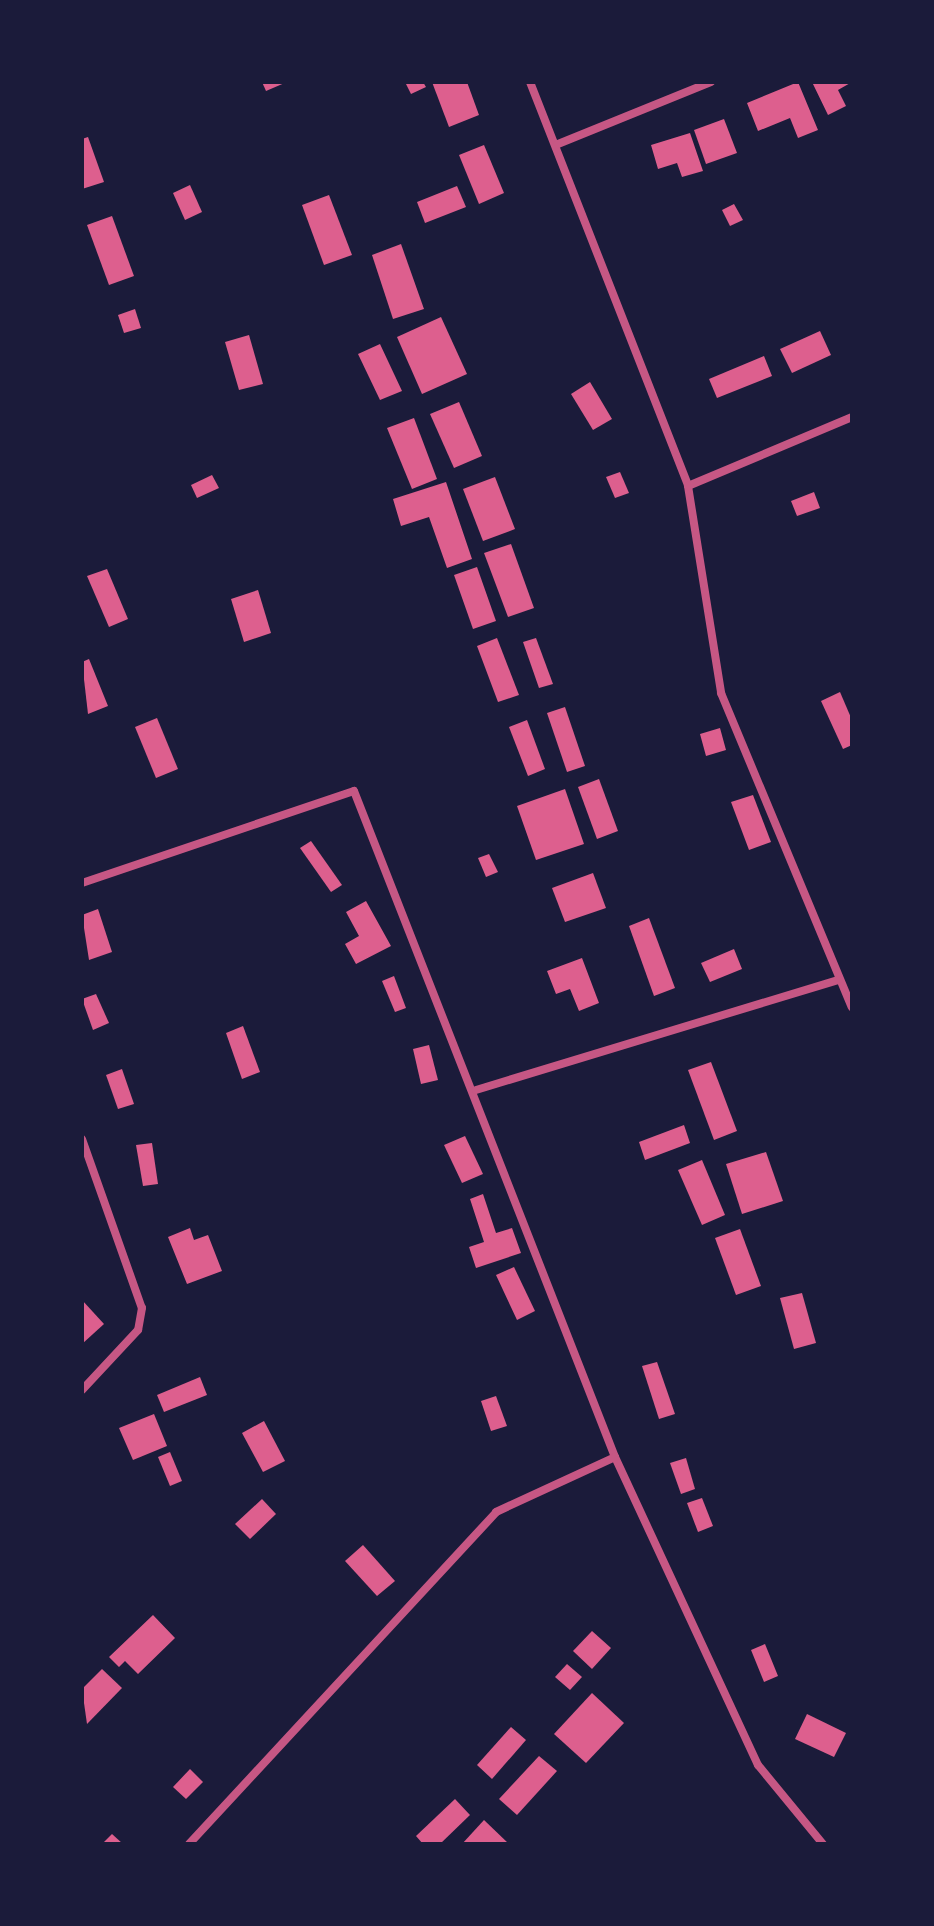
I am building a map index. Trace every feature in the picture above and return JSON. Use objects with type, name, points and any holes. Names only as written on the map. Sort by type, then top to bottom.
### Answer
[{"type":"street","points":[[530,82],[558,144],[688,486],[721,693],[852,1007]]},
{"type":"street","points":[[558,144],[711,82]]},
{"type":"street","points":[[688,486],[852,417]]},
{"type":"street","points":[[82,883],[354,791],[476,1090],[615,1457],[758,1765],[823,1844]]},
{"type":"street","points":[[476,1090],[839,980]]},
{"type":"street","points":[[82,1139],[142,1308],[138,1330],[82,1390]]},
{"type":"street","points":[[189,1844],[496,1512],[615,1457]]},
{"type":"building","points":[[262,82],[287,82],[266,91]]},
{"type":"building","points":[[405,82],[423,82],[426,87],[411,94]]},
{"type":"building","points":[[432,82],[467,82],[479,115],[449,127]]},
{"type":"building","points":[[798,82],[818,130],[798,138],[790,118],[758,131],[747,103]]},
{"type":"building","points":[[812,82],[852,82],[838,90],[846,106],[828,115]]},
{"type":"building","points":[[724,119],[737,153],[706,164],[694,130]]},
{"type":"building","points":[[690,133],[703,171],[682,177],[677,163],[658,169],[651,145]]},
{"type":"building","points":[[88,137],[104,182],[82,189],[82,139]]},
{"type":"building","points":[[484,145],[504,193],[479,204],[459,155]]},
{"type":"building","points":[[190,185],[202,212],[185,220],[173,193]]},
{"type":"building","points":[[457,186],[466,207],[425,223],[417,202]]},
{"type":"building","points":[[329,195],[352,255],[324,265],[302,205]]},
{"type":"building","points":[[734,204],[743,220],[730,226],[722,210]]},
{"type":"building","points":[[112,216],[134,276],[109,285],[87,225]]},
{"type":"building","points":[[401,244],[424,309],[393,319],[372,255]]},
{"type":"building","points":[[135,309],[141,328],[124,333],[118,315]]},
{"type":"building","points":[[441,317],[467,374],[422,394],[397,337]]},
{"type":"building","points":[[820,331],[831,355],[792,373],[780,349]]},
{"type":"building","points":[[249,335],[263,384],[239,390],[225,342]]},
{"type":"building","points":[[380,344],[402,391],[380,400],[358,354]]},
{"type":"building","points":[[764,356],[772,376],[717,398],[709,379]]},
{"type":"building","points":[[590,382],[612,419],[593,430],[571,394]]},
{"type":"building","points":[[459,402],[482,456],[454,468],[430,414]]},
{"type":"building","points":[[414,418],[437,479],[412,489],[387,428]]},
{"type":"building","points":[[620,472],[629,493],[615,498],[606,477]]},
{"type":"building","points":[[212,475],[219,488],[197,498],[191,485]]},
{"type":"building","points":[[495,477],[515,529],[483,541],[463,489]]},
{"type":"building","points":[[446,482],[472,559],[447,568],[429,517],[401,526],[393,499]]},
{"type":"building","points":[[814,492],[820,508],[797,516],[791,501]]},
{"type":"building","points":[[511,544],[534,608],[508,617],[484,553]]},
{"type":"building","points":[[477,567],[496,621],[473,629],[454,575]]},
{"type":"building","points":[[107,569],[128,619],[109,627],[87,576]]},
{"type":"building","points":[[258,590],[271,633],[244,642],[231,599]]},
{"type":"building","points":[[497,638],[519,695],[498,702],[477,646]]},
{"type":"building","points":[[536,638],[553,684],[539,688],[523,642]]},
{"type":"building","points":[[89,659],[108,706],[88,714],[82,662]]},
{"type":"building","points":[[840,692],[852,720],[852,745],[843,749],[821,701]]},
{"type":"building","points":[[565,707],[585,766],[567,772],[547,713]]},
{"type":"building","points":[[157,718],[178,769],[156,778],[135,727]]},
{"type":"building","points":[[527,720],[545,769],[528,776],[509,727]]},
{"type":"building","points":[[720,728],[726,750],[706,756],[700,734]]},
{"type":"building","points":[[599,779],[618,831],[597,839],[578,787]]},
{"type":"building","points":[[565,789],[584,844],[536,860],[517,806]]},
{"type":"building","points":[[753,795],[771,842],[749,850],[731,802]]},
{"type":"building","points":[[311,841],[342,885],[331,892],[300,848]]},
{"type":"building","points":[[489,854],[498,872],[486,877],[478,858]]},
{"type":"building","points":[[593,873],[606,908],[565,922],[552,888]]},
{"type":"building","points":[[366,901],[391,946],[356,964],[345,944],[359,936],[346,912]]},
{"type":"building","points":[[98,909],[112,952],[89,960],[82,915]]},
{"type":"building","points":[[649,918],[675,988],[654,996],[629,926]]},
{"type":"building","points":[[734,949],[742,969],[710,982],[701,963]]},
{"type":"building","points":[[582,958],[599,1003],[579,1011],[570,989],[556,994],[547,971]]},
{"type":"building","points":[[394,976],[406,1008],[395,1012],[382,981]]},
{"type":"building","points":[[96,994],[109,1023],[93,1030],[82,999]]},
{"type":"building","points":[[243,1026],[260,1072],[242,1079],[226,1033]]},
{"type":"building","points":[[429,1045],[438,1080],[421,1084],[413,1049]]},
{"type":"building","points":[[711,1062],[737,1131],[714,1140],[688,1070]]},
{"type":"building","points":[[122,1069],[134,1104],[118,1109],[106,1075]]},
{"type":"building","points":[[684,1125],[690,1143],[645,1160],[639,1142]]},
{"type":"building","points":[[465,1136],[483,1174],[462,1183],[444,1145]]},
{"type":"building","points":[[152,1143],[158,1184],[143,1186],[136,1145]]},
{"type":"building","points":[[766,1152],[783,1201],[742,1214],[726,1164]]},
{"type":"building","points":[[702,1160],[725,1215],[702,1225],[678,1170]]},
{"type":"building","points":[[483,1194],[496,1233],[512,1228],[521,1253],[476,1268],[469,1247],[484,1242],[470,1199]]},
{"type":"building","points":[[190,1228],[194,1240],[208,1235],[222,1271],[187,1284],[168,1237]]},
{"type":"building","points":[[740,1229],[761,1286],[736,1295],[715,1238]]},
{"type":"building","points":[[514,1267],[535,1311],[517,1320],[496,1275]]},
{"type":"building","points":[[802,1293],[816,1343],[794,1349],[780,1298]]},
{"type":"building","points":[[82,1300],[104,1324],[82,1344]]},
{"type":"building","points":[[657,1362],[675,1414],[659,1419],[642,1366]]},
{"type":"building","points":[[200,1377],[207,1395],[164,1412],[157,1395]]},
{"type":"building","points":[[496,1396],[507,1426],[491,1431],[481,1401]]},
{"type":"building","points":[[154,1414],[167,1446],[133,1460],[119,1428]]},
{"type":"building","points":[[264,1421],[285,1461],[263,1472],[242,1433]]},
{"type":"building","points":[[170,1452],[182,1481],[170,1486],[158,1457]]},
{"type":"building","points":[[686,1458],[695,1489],[681,1494],[670,1463]]},
{"type":"building","points":[[702,1498],[713,1526],[698,1532],[687,1503]]},
{"type":"building","points":[[262,1499],[276,1514],[250,1539],[235,1524]]},
{"type":"building","points":[[363,1545],[395,1581],[377,1596],[345,1561]]},
{"type":"building","points":[[153,1615],[175,1638],[138,1674],[125,1661],[119,1667],[109,1657]]},
{"type":"building","points":[[592,1631],[611,1648],[592,1669],[573,1651]]},
{"type":"building","points":[[765,1644],[778,1676],[764,1682],[751,1650]]},
{"type":"building","points":[[567,1664],[582,1677],[570,1690],[555,1677]]},
{"type":"building","points":[[102,1669],[122,1688],[87,1724],[82,1689]]},
{"type":"building","points":[[592,1693],[624,1723],[586,1763],[554,1734]]},
{"type":"building","points":[[807,1714],[846,1733],[834,1757],[795,1739]]},
{"type":"building","points":[[511,1727],[526,1740],[492,1779],[477,1765]]},
{"type":"building","points":[[539,1756],[557,1771],[517,1815],[499,1799]]},
{"type":"building","points":[[190,1769],[203,1782],[186,1799],[173,1787]]},
{"type":"building","points":[[455,1799],[470,1815],[440,1844],[423,1844],[416,1836]]},
{"type":"building","points":[[484,1820],[509,1844],[462,1844]]},
{"type":"building","points":[[112,1834],[123,1844],[102,1844]]}]
